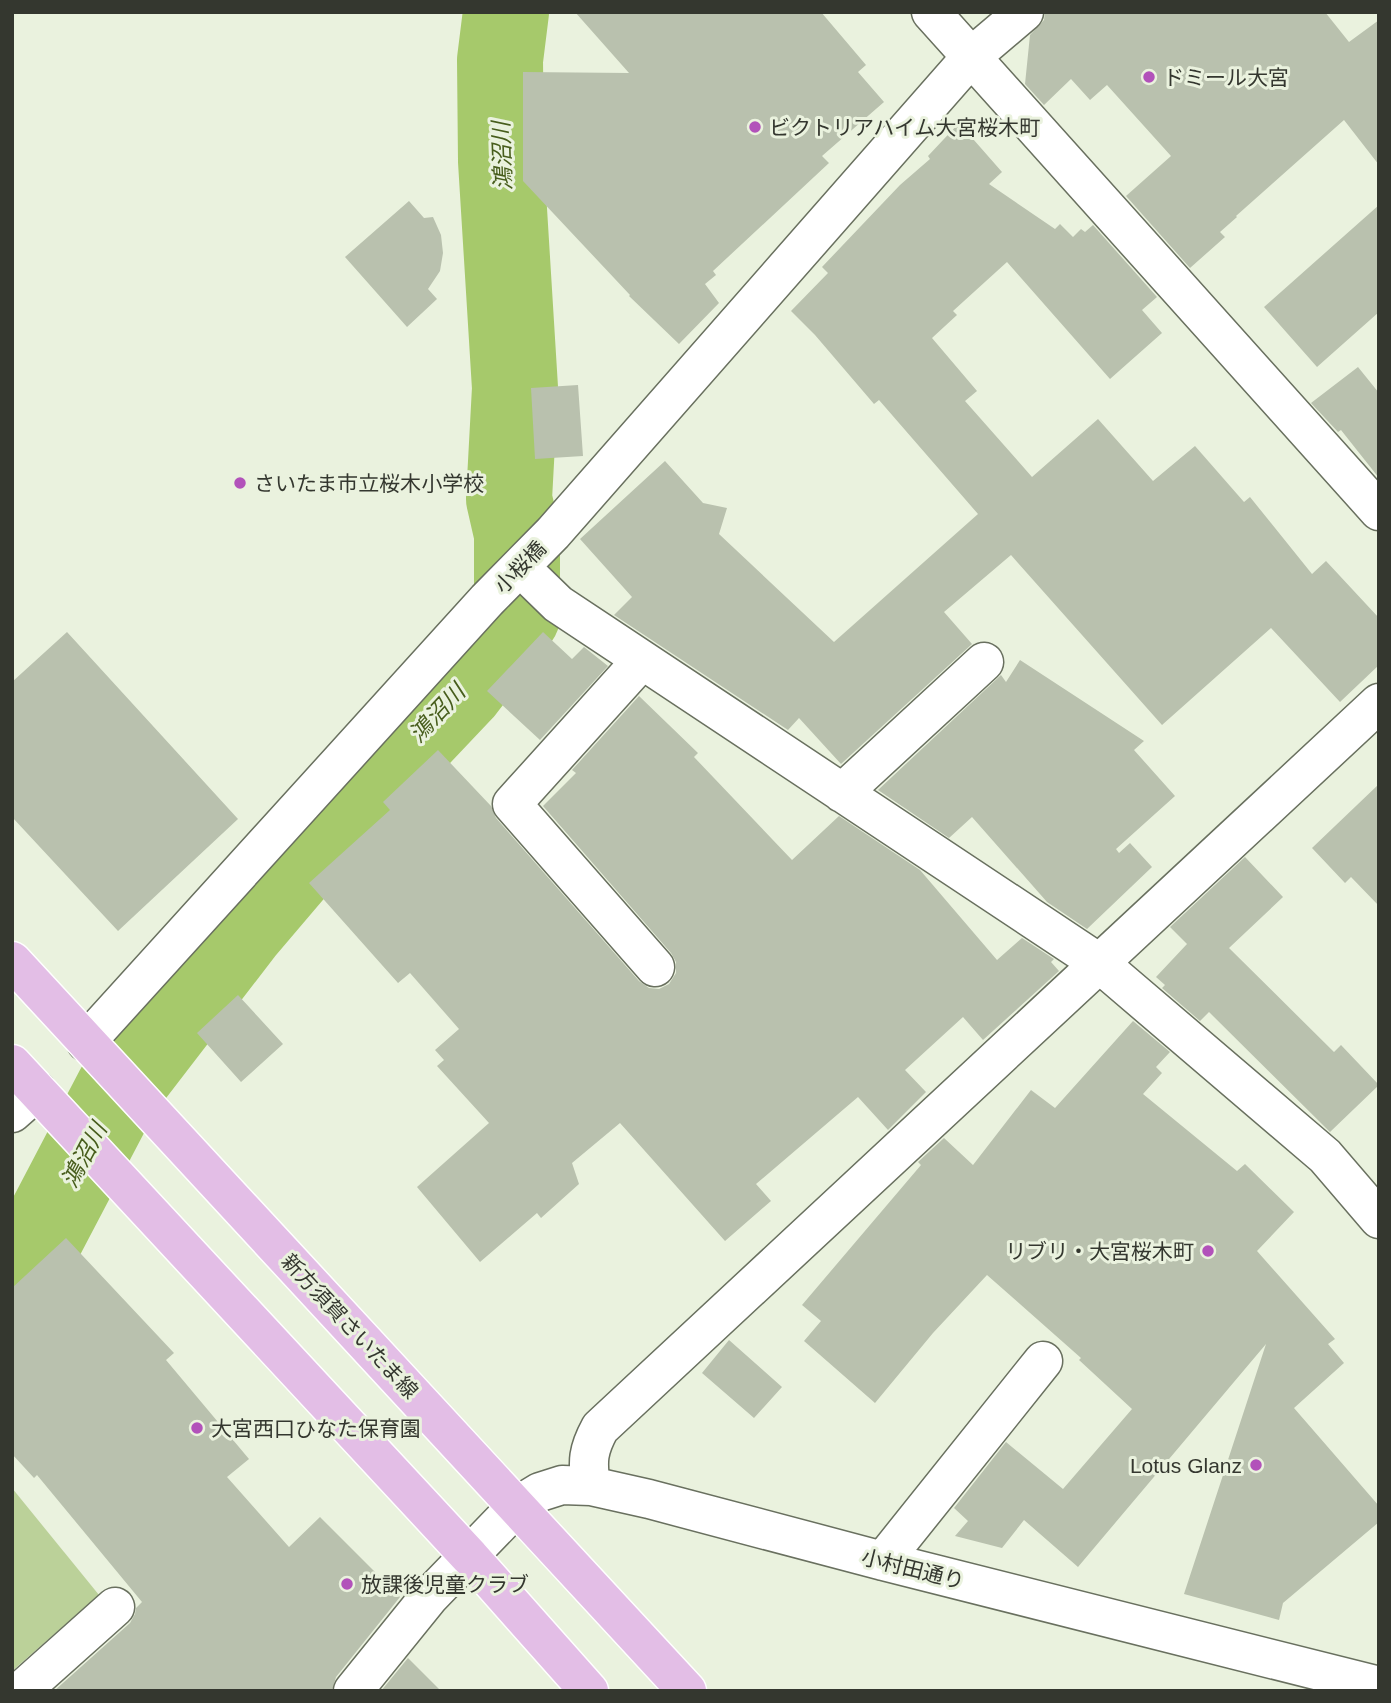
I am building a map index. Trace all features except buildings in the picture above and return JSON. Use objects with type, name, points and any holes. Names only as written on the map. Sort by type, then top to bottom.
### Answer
[{"type":"main road","name":"新方須賀さいたま線","points":[[12,961],[687,1691]]},
{"type":"main road","points":[[29,1094],[116,1177],[470,1557],[589,1691]]},
{"type":"street","points":[[930,12],[1379,511]]},
{"type":"street","name":"小桜橋","points":[[93,1050],[487,600],[553,533],[971,57],[1024,12]]},
{"type":"street","points":[[520,567],[558,604],[1099,963],[1325,1156],[1379,1219]]},
{"type":"street","points":[[642,660],[512,804],[655,967]]},
{"type":"street","points":[[842,793],[984,662]]},
{"type":"street","points":[[591,1486],[589,1455],[591,1444],[600,1427],[1379,703]]},
{"type":"street","points":[[883,1561],[1043,1361]]},
{"type":"street","name":"小村田通り","points":[[353,1691],[429,1597],[517,1506],[540,1492],[562,1485],[591,1486],[1379,1686]]},
{"type":"street","points":[[21,1691],[115,1607]]},
{"type":"green space","points":[[12,1488],[99,1595],[12,1671]]},
{"type":"waterway","name":"鴻沼川","points":[[12,1303],[21,1275],[118,1090],[241,930],[315,843],[461,689],[517,616],[517,534],[509,499],[515,388],[501,161],[500,60],[506,12]]},
{"type":"place","name":"ドミール大宮","points":[[1149,77]]},
{"type":"place","name":"ビクトリアハイム大宮桜木町","points":[[755,127]]},
{"type":"place","name":"さいたま市立桜木小学校","points":[[240,483]]},
{"type":"place","name":"リブリ・大宮桜木町","points":[[1208,1251]]},
{"type":"place","name":"大宮西口ひなた保育園","points":[[197,1428]]},
{"type":"place","name":"Lotus Glanz","points":[[1256,1465]]},
{"type":"place","name":"放課後児童クラブ","points":[[347,1584]]}]
